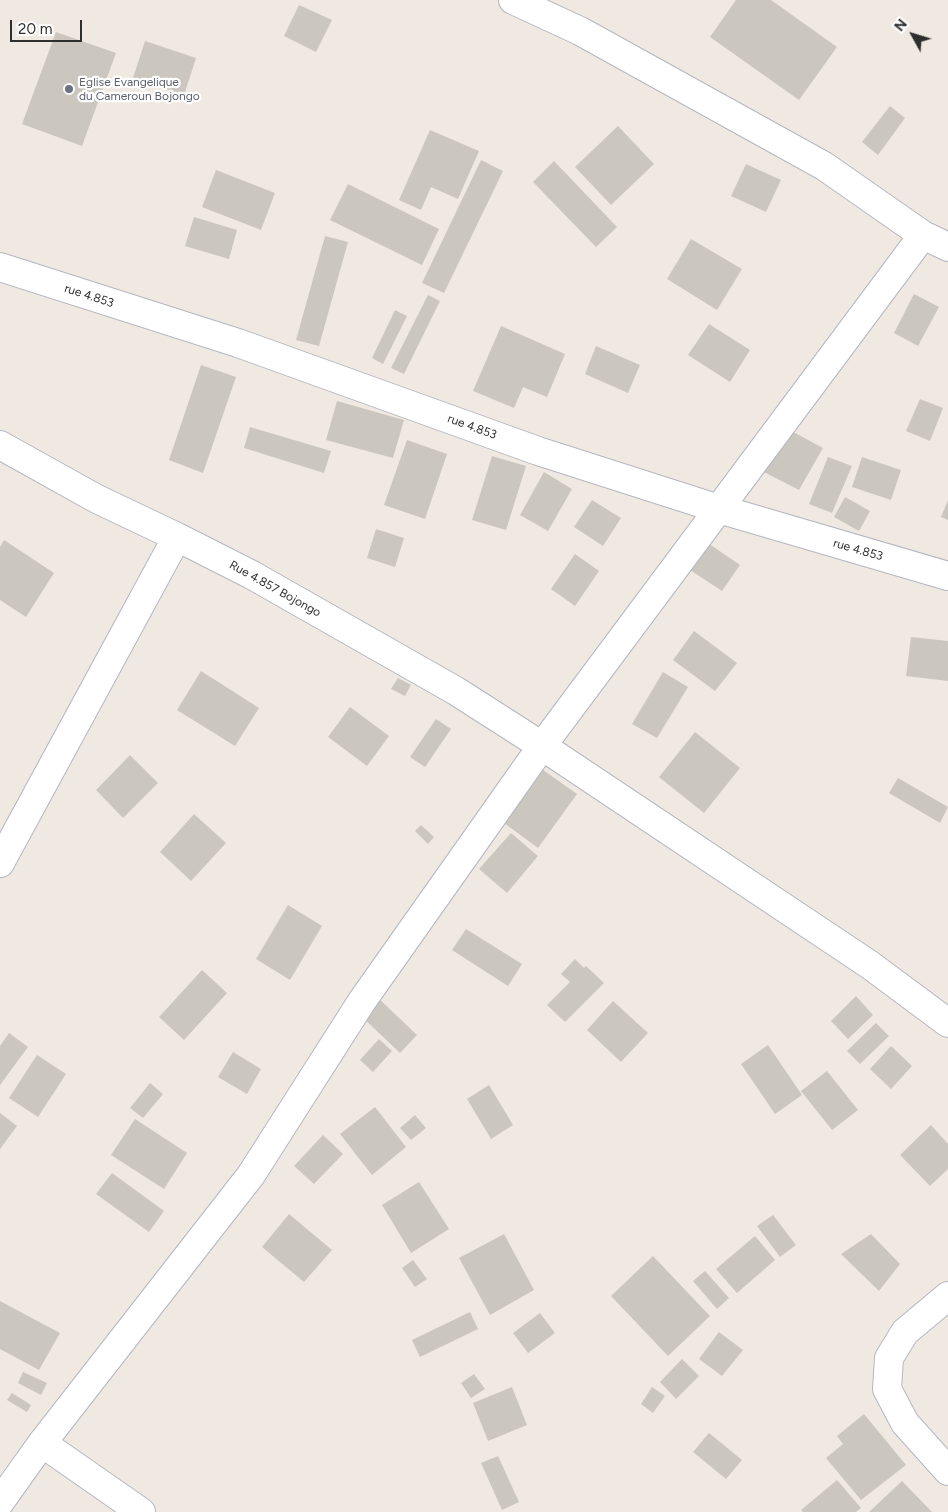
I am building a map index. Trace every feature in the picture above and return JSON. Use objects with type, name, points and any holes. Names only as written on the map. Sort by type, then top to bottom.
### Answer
[{"type":"street","points":[[513,0],[580,31],[824,166],[923,235],[948,247]]},
{"type":"street","points":[[0,1502],[42,1443],[251,1175],[362,1001],[542,746],[923,235]]},
{"type":"street","name":"rue 4.853","points":[[0,267],[238,344],[538,451],[719,509],[948,576]]},
{"type":"street","name":"Rue 4.857 Bojongo","points":[[0,444],[97,499],[252,575],[447,686],[542,746],[870,965],[948,1023]]},
{"type":"street","points":[[0,862],[177,537]]},
{"type":"street","points":[[948,1296],[905,1332],[890,1358],[888,1389],[905,1423],[948,1471]]},
{"type":"street","points":[[42,1443],[141,1512]]},
{"type":"building","points":[[736,0],[771,0],[837,47],[799,100],[710,37]]},
{"type":"building","points":[[299,5],[332,20],[316,52],[284,36]]},
{"type":"building","name":"Eglise Evangelique du Cameroun Bojongo","points":[[56,32],[116,53],[82,146],[22,124]]},
{"type":"building","points":[[145,41],[196,58],[184,95],[133,78]]},
{"type":"building","points":[[890,106],[905,118],[878,155],[862,142]]},
{"type":"building","points":[[618,126],[654,164],[611,205],[575,167]]},
{"type":"building","points":[[430,130],[479,151],[458,199],[431,187],[421,210],[399,200]]},
{"type":"building","points":[[481,160],[503,171],[444,293],[422,283]]},
{"type":"building","points":[[554,161],[617,227],[596,247],[533,182]]},
{"type":"building","points":[[746,164],[781,180],[766,212],[731,196]]},
{"type":"building","points":[[216,170],[275,193],[261,230],[202,207]]},
{"type":"building","points":[[348,184],[439,229],[422,265],[330,220]]},
{"type":"building","points":[[194,217],[237,230],[229,259],[185,246]]},
{"type":"building","points":[[325,236],[348,242],[319,346],[296,340]]},
{"type":"building","points":[[691,239],[742,269],[717,310],[667,279]]},
{"type":"building","points":[[914,294],[939,307],[918,346],[894,333]]},
{"type":"building","points":[[428,295],[440,301],[404,374],[391,368]]},
{"type":"building","points":[[395,310],[407,316],[383,364],[372,358]]},
{"type":"building","points":[[709,324],[750,350],[730,382],[688,355]]},
{"type":"building","points":[[501,326],[565,354],[547,397],[523,387],[514,408],[473,391]]},
{"type":"building","points":[[596,346],[640,365],[628,393],[585,374]]},
{"type":"building","points":[[201,365],[236,377],[203,473],[169,460]]},
{"type":"building","points":[[920,399],[943,408],[930,441],[906,431]]},
{"type":"building","points":[[337,401],[404,420],[393,458],[326,440]]},
{"type":"building","points":[[250,427],[331,451],[324,473],[244,448]]},
{"type":"building","points":[[784,427],[823,448],[799,490],[760,470]]},
{"type":"building","points":[[407,440],[447,454],[425,519],[384,505]]},
{"type":"building","points":[[492,456],[526,466],[506,530],[472,520]]},
{"type":"building","points":[[828,457],[852,466],[832,513],[809,504]]},
{"type":"building","points":[[862,457],[901,470],[891,500],[852,487]]},
{"type":"building","points":[[544,472],[572,489],[548,531],[520,515]]},
{"type":"building","points":[[845,497],[870,511],[859,531],[834,517]]},
{"type":"building","points":[[592,500],[621,518],[603,546],[574,527]]},
{"type":"building","points":[[948,500],[948,520],[941,517]]},
{"type":"building","points":[[376,529],[404,538],[395,567],[367,558]]},
{"type":"building","points":[[702,539],[740,565],[722,591],[684,566]]},
{"type":"building","points":[[4,540],[54,573],[26,617],[0,600],[0,547]]},
{"type":"building","points":[[575,554],[599,571],[575,606],[551,589]]},
{"type":"building","points":[[694,631],[737,663],[715,691],[673,660]]},
{"type":"building","points":[[911,637],[948,641],[948,681],[906,676]]},
{"type":"building","points":[[201,671],[259,708],[235,746],[177,710]]},
{"type":"building","points":[[663,672],[688,687],[657,738],[632,724]]},
{"type":"building","points":[[398,678],[411,685],[405,696],[391,689]]},
{"type":"building","points":[[350,707],[389,736],[367,766],[328,737]]},
{"type":"building","points":[[436,719],[451,729],[425,767],[410,757]]},
{"type":"building","points":[[695,732],[740,768],[704,813],[659,777]]},
{"type":"building","points":[[130,755],[158,783],[123,818],[96,790]]},
{"type":"building","points":[[543,770],[577,794],[538,848],[504,823]]},
{"type":"building","points":[[898,778],[948,807],[940,823],[889,793]]},
{"type":"building","points":[[194,814],[226,843],[191,881],[160,852]]},
{"type":"building","points":[[421,825],[434,837],[428,844],[415,831]]},
{"type":"building","points":[[511,833],[538,856],[507,893],[479,869]]},
{"type":"building","points":[[288,905],[322,926],[290,980],[256,959]]},
{"type":"building","points":[[466,929],[522,964],[508,986],[452,950]]},
{"type":"building","points":[[575,959],[584,968],[586,966],[604,983],[565,1022],[547,1005],[570,982],[561,974]]},
{"type":"building","points":[[202,970],[227,993],[184,1040],[159,1017]]},
{"type":"building","points":[[375,995],[417,1035],[400,1053],[358,1013]]},
{"type":"building","points":[[856,996],[873,1015],[848,1039],[831,1021]]},
{"type":"building","points":[[613,1001],[648,1033],[621,1062],[587,1030]]},
{"type":"building","points":[[876,1023],[889,1036],[860,1064],[847,1051]]},
{"type":"building","points":[[9,1033],[28,1047],[0,1085],[0,1046]]},
{"type":"building","points":[[379,1039],[392,1051],[373,1072],[360,1060]]},
{"type":"building","points":[[768,1045],[802,1095],[775,1114],[741,1064]]},
{"type":"building","points":[[891,1046],[912,1066],[891,1089],[870,1069]]},
{"type":"building","points":[[233,1052],[261,1069],[247,1094],[218,1077]]},
{"type":"building","points":[[37,1055],[66,1074],[38,1117],[9,1098]]},
{"type":"building","points":[[827,1071],[858,1110],[832,1130],[801,1091]]},
{"type":"building","points":[[150,1083],[163,1094],[143,1118],[130,1108]]},
{"type":"building","points":[[489,1085],[513,1125],[491,1139],[467,1099]]},
{"type":"building","points":[[375,1107],[406,1147],[372,1175],[340,1134]]},
{"type":"building","points":[[0,1113],[17,1126],[0,1149]]},
{"type":"building","points":[[415,1115],[426,1128],[411,1140],[400,1128]]},
{"type":"building","points":[[135,1119],[187,1153],[164,1189],[111,1155]]},
{"type":"building","points":[[931,1125],[948,1144],[948,1169],[930,1186],[900,1155]]},
{"type":"building","points":[[323,1135],[343,1154],[314,1184],[294,1166]]},
{"type":"building","points":[[112,1173],[164,1211],[149,1232],[96,1194]]},
{"type":"building","points":[[419,1182],[449,1229],[411,1253],[382,1205]]},
{"type":"building","points":[[289,1214],[332,1250],[304,1282],[262,1247]]},
{"type":"building","points":[[773,1215],[796,1245],[780,1257],[757,1226]]},
{"type":"building","points":[[504,1234],[534,1290],[490,1315],[459,1258]]},
{"type":"building","points":[[871,1234],[900,1264],[879,1291],[841,1254]]},
{"type":"building","points":[[755,1236],[775,1260],[737,1293],[716,1269]]},
{"type":"building","points":[[653,1256],[710,1316],[668,1356],[611,1296]]},
{"type":"building","points":[[413,1260],[427,1279],[415,1287],[402,1268]]},
{"type":"building","points":[[705,1271],[729,1298],[717,1309],[693,1281]]},
{"type":"building","points":[[0,1301],[60,1333],[39,1370],[0,1349]]},
{"type":"building","points":[[470,1312],[478,1329],[420,1357],[412,1340]]},
{"type":"building","points":[[540,1313],[555,1333],[528,1353],[513,1333]]},
{"type":"building","points":[[719,1332],[743,1350],[722,1376],[699,1359]]},
{"type":"building","points":[[682,1359],[699,1376],[676,1399],[660,1382]]},
{"type":"building","points":[[23,1372],[47,1383],[41,1395],[18,1383]]},
{"type":"building","points":[[474,1374],[485,1389],[471,1398],[461,1383]]},
{"type":"building","points":[[512,1387],[527,1425],[488,1441],[473,1403]]},
{"type":"building","points":[[652,1387],[665,1396],[653,1413],[641,1404]]},
{"type":"building","points":[[12,1393],[31,1405],[27,1412],[7,1400]]},
{"type":"building","points":[[864,1414],[906,1465],[861,1500],[826,1458],[843,1444],[837,1436]]},
{"type":"building","points":[[709,1433],[742,1460],[726,1479],[693,1452]]},
{"type":"building","points":[[498,1456],[519,1502],[502,1510],[481,1463]]},
{"type":"building","points":[[837,1480],[861,1508],[856,1512],[803,1512],[801,1510]]},
{"type":"building","points":[[902,1481],[932,1512],[869,1512]]},
{"type":"place","name":"Eglise Evangelique du Cameroun Bojongo","points":[[69,89]]}]
